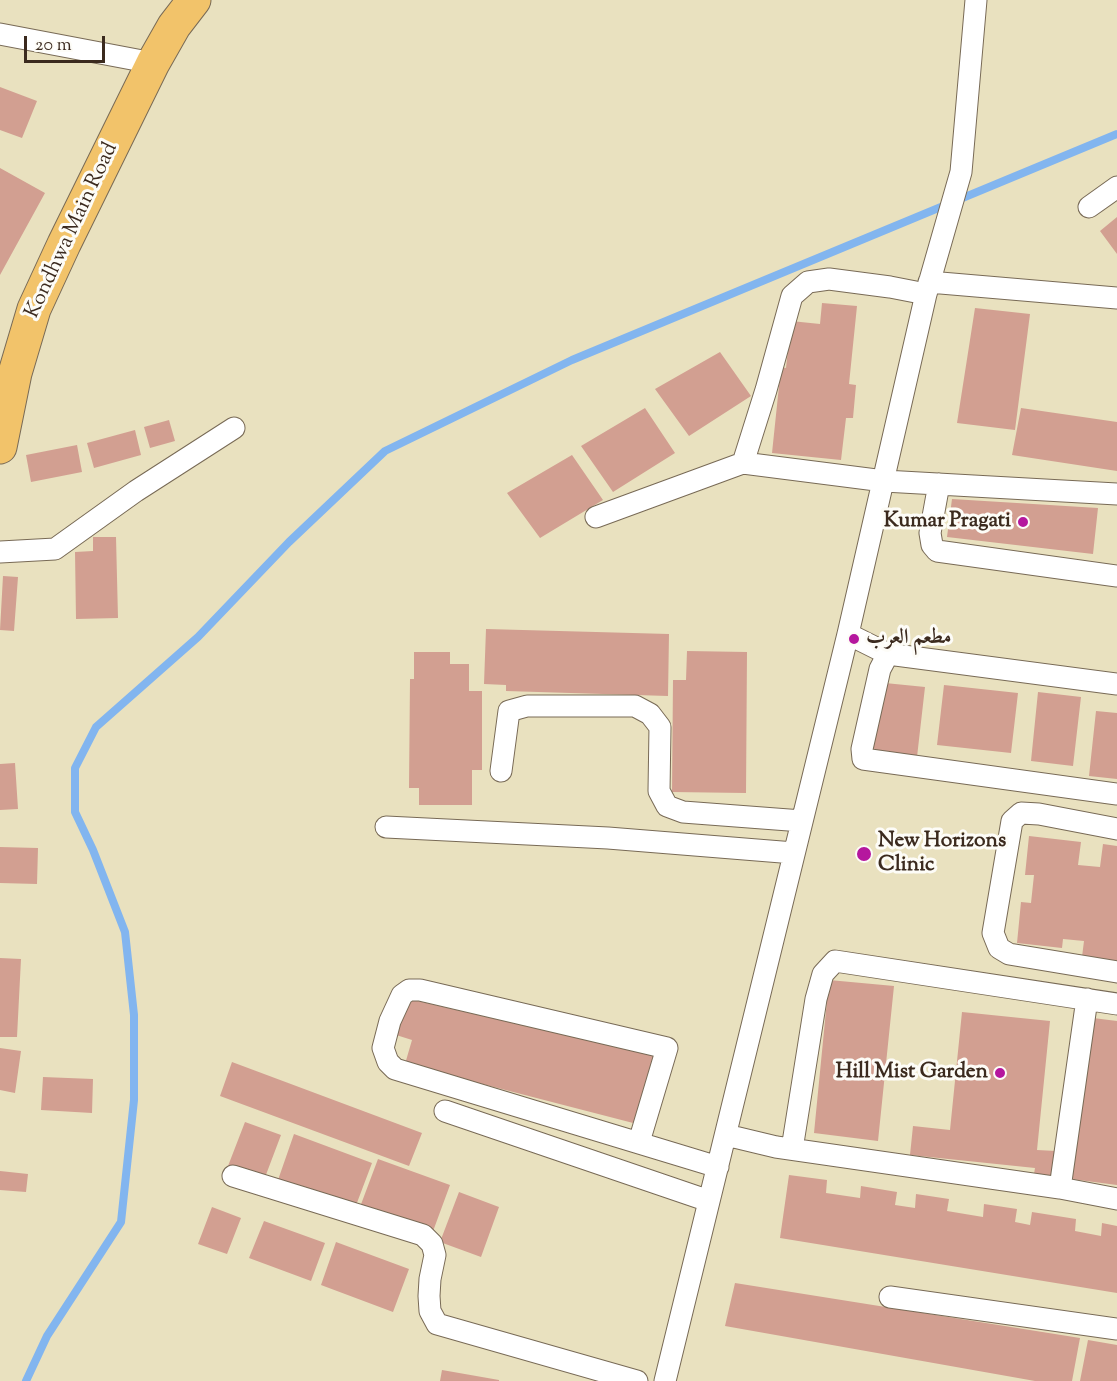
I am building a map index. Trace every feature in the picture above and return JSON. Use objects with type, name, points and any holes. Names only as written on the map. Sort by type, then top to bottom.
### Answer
[{"type":"main road","name":"Kondhwa Main Road","points":[[2,428],[34,309],[153,63],[172,13],[194,0]]},
{"type":"street","points":[[665,1381],[848,634],[928,288],[961,172],[976,0]]},
{"type":"street","points":[[0,34],[153,63]]},
{"type":"street","points":[[1089,207],[1117,187]]},
{"type":"street","points":[[743,463],[792,296],[808,282],[830,279],[890,287],[1117,298]]},
{"type":"street","points":[[0,552],[55,549],[136,491],[234,428]]},
{"type":"street","points":[[596,517],[743,463],[884,481],[1117,494]]},
{"type":"street","points":[[939,484],[930,532],[932,546],[937,551],[1117,576]]},
{"type":"street","points":[[848,634],[888,654],[1117,684]]},
{"type":"street","points":[[888,654],[880,669],[862,749],[863,759],[1117,794]]},
{"type":"street","points":[[501,771],[509,711],[527,706],[635,706],[650,714],[660,727],[659,791],[667,806],[683,812],[802,822]]},
{"type":"street","points":[[1117,829],[1039,814],[1021,813],[1012,821],[993,933],[999,948],[1009,954],[1117,972]]},
{"type":"street","points":[[386,827],[608,838],[794,853]]},
{"type":"street","points":[[792,1149],[816,999],[824,974],[835,961],[1117,1004]]},
{"type":"street","points":[[639,1142],[667,1048],[420,990],[409,990],[402,995],[390,1021],[383,1048],[388,1062],[395,1069],[717,1167]]},
{"type":"street","points":[[1060,1188],[1087,999]]},
{"type":"street","points":[[445,1111],[709,1201]]},
{"type":"street","points":[[726,1135],[792,1149],[1060,1188],[1117,1199]]},
{"type":"street","points":[[233,1176],[423,1235],[432,1244],[435,1255],[429,1296],[430,1311],[437,1324],[637,1381]]},
{"type":"street","points":[[890,1297],[1117,1329]]},
{"type":"building","points":[[0,87],[37,101],[22,138],[0,130]]},
{"type":"building","points":[[0,168],[45,193],[0,275]]},
{"type":"building","points":[[1117,217],[1117,254],[1100,231]]},
{"type":"building","points":[[822,303],[857,306],[849,384],[856,385],[853,418],[846,418],[841,460],[772,453],[781,367],[786,368],[791,321],[820,324]]},
{"type":"building","points":[[975,308],[1030,314],[1015,430],[957,423]]},
{"type":"building","points":[[720,352],[751,396],[689,436],[655,389]]},
{"type":"building","points":[[645,408],[675,453],[613,492],[581,446]]},
{"type":"building","points":[[1021,408],[1117,422],[1117,471],[1012,455]]},
{"type":"building","points":[[169,420],[175,441],[150,448],[144,427]]},
{"type":"building","points":[[135,430],[141,455],[94,468],[87,443]]},
{"type":"building","points":[[77,445],[82,472],[31,482],[26,455]]},
{"type":"building","points":[[572,455],[603,500],[540,538],[507,493]]},
{"type":"building","name":"Kumar Pragati","points":[[952,499],[1098,508],[1093,554],[947,537]]},
{"type":"building","points":[[93,537],[116,537],[118,618],[76,619],[75,552],[93,551]]},
{"type":"building","points":[[3,576],[18,577],[14,631],[0,630]]},
{"type":"building","points":[[486,629],[669,634],[668,696],[506,691],[506,685],[484,684]]},
{"type":"building","points":[[687,651],[747,652],[746,793],[672,792],[673,680],[686,680]]},
{"type":"building","points":[[414,652],[450,652],[450,664],[469,664],[469,691],[482,691],[482,770],[472,770],[472,805],[419,805],[419,788],[409,788],[410,679],[414,679]]},
{"type":"building","points":[[885,683],[925,687],[917,757],[870,752]]},
{"type":"building","points":[[944,685],[1018,693],[1011,753],[937,745]]},
{"type":"building","points":[[1038,692],[1081,697],[1073,766],[1031,761]]},
{"type":"building","points":[[1096,711],[1117,713],[1117,779],[1089,776]]},
{"type":"building","points":[[15,763],[18,809],[0,810],[0,764]]},
{"type":"building","points":[[1029,836],[1081,842],[1078,865],[1100,867],[1103,844],[1117,846],[1117,969],[1081,965],[1084,941],[1063,939],[1062,948],[1017,943],[1021,902],[1031,903],[1034,875],[1025,875]]},
{"type":"building","points":[[0,847],[38,848],[37,884],[0,883]]},
{"type":"building","points":[[0,958],[21,959],[17,1037],[0,1037]]},
{"type":"building","points":[[829,980],[894,986],[878,1141],[814,1133]]},
{"type":"building","points":[[405,998],[655,1056],[637,1124],[405,1064],[412,1040],[393,1034]]},
{"type":"building","name":"Hill Mist Garden","points":[[962,1012],[1050,1021],[1037,1150],[1056,1151],[1053,1183],[1033,1180],[1035,1168],[910,1155],[913,1126],[950,1130]]},
{"type":"building","points":[[1093,1018],[1117,1021],[1117,1185],[1071,1179]]},
{"type":"building","points":[[0,1048],[21,1051],[15,1093],[0,1090]]},
{"type":"building","points":[[232,1062],[422,1133],[409,1166],[220,1096]]},
{"type":"building","points":[[43,1077],[93,1079],[92,1113],[41,1110]]},
{"type":"building","points":[[245,1122],[281,1135],[264,1180],[228,1166]]},
{"type":"building","points":[[294,1134],[372,1163],[355,1208],[278,1180]]},
{"type":"building","points":[[378,1159],[450,1185],[432,1234],[360,1207]]},
{"type":"building","points":[[0,1171],[28,1174],[26,1192],[0,1190]]},
{"type":"building","points":[[789,1175],[827,1180],[826,1193],[860,1198],[861,1186],[897,1192],[895,1205],[915,1208],[916,1194],[949,1199],[947,1211],[983,1217],[984,1204],[1017,1209],[1015,1222],[1030,1225],[1032,1212],[1076,1219],[1075,1231],[1101,1236],[1102,1223],[1117,1226],[1117,1293],[780,1238]]},
{"type":"building","points":[[459,1192],[499,1207],[481,1257],[440,1242]]},
{"type":"building","points":[[212,1207],[241,1218],[227,1254],[198,1244]]},
{"type":"building","points":[[264,1221],[325,1243],[311,1281],[249,1258]]},
{"type":"building","points":[[336,1242],[409,1269],[393,1312],[321,1285]]},
{"type":"building","points":[[735,1283],[1080,1338],[1072,1381],[1035,1381],[725,1326]]},
{"type":"building","points":[[1088,1340],[1117,1345],[1117,1381],[1080,1381]]},
{"type":"building","points":[[442,1370],[499,1380],[499,1381],[440,1381]]},
{"type":"waterway","points":[[26,1381],[47,1336],[121,1222],[134,1100],[134,1015],[125,932],[93,850],[75,812],[75,768],[96,727],[198,637],[289,542],[385,451],[572,360],[1117,134]]},
{"type":"place","name":"Kumar Pragati","points":[[1023,522]]},
{"type":"place","name":"مطعم العرب","points":[[854,639]]},
{"type":"place","name":"New Horizons Clinic","points":[[864,854]]},
{"type":"place","name":"Hill Mist Garden","points":[[1000,1073]]}]
